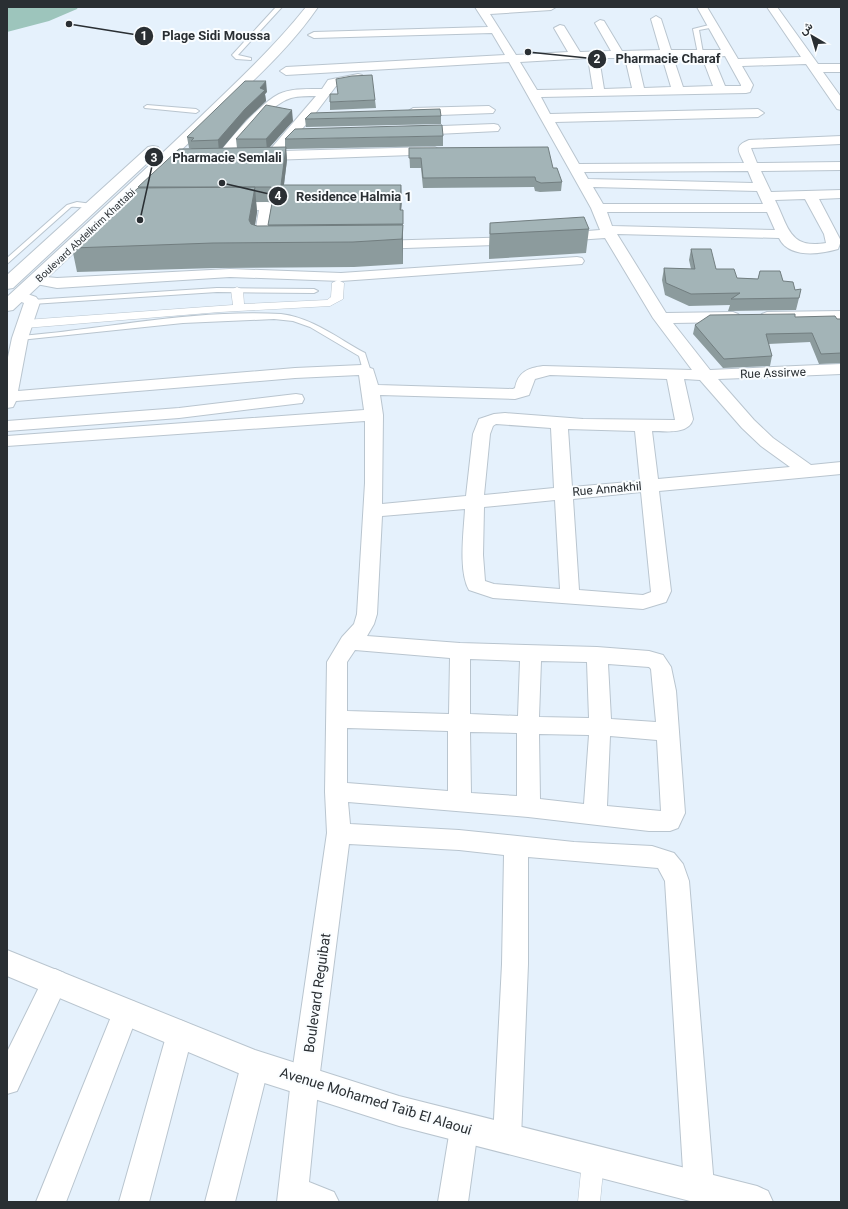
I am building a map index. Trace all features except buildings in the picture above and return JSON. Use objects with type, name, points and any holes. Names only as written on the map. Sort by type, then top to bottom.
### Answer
[{"type":"street","name":"Boulevard Abdelkrim Khattabi","points":[[7,284],[193,114],[249,59],[294,7]]},
{"type":"street","name":"Boulevard Abdelkrim Khattabi","points":[[19,301],[36,280],[115,207],[269,58],[312,7]]},
{"type":"street","points":[[481,9],[551,7]]},
{"type":"street","points":[[533,94],[746,89],[746,85],[732,58],[702,7]]},
{"type":"street","points":[[772,7],[841,106]]},
{"type":"street","points":[[481,9],[496,30],[584,183],[598,208],[608,232],[661,318],[705,375],[748,424],[767,442],[806,470]]},
{"type":"street","points":[[656,19],[678,91]]},
{"type":"street","points":[[600,23],[618,54]]},
{"type":"street","points":[[560,28],[576,55]]},
{"type":"street","points":[[314,35],[496,30]]},
{"type":"street","points":[[490,47],[505,46]]},
{"type":"street","points":[[271,156],[307,116],[332,83],[352,78],[515,64],[576,55],[618,54],[703,53],[732,58],[812,64],[841,68]]},
{"type":"street","points":[[703,53],[720,89]]},
{"type":"street","points":[[630,54],[639,91]]},
{"type":"street","points":[[593,55],[598,92]]},
{"type":"street","points":[[286,72],[515,64]]},
{"type":"street","points":[[827,85],[841,85]]},
{"type":"street","points":[[326,92],[300,93],[283,97],[217,156],[449,151]]},
{"type":"street","points":[[653,92],[663,116]]},
{"type":"street","points":[[402,113],[489,110]]},
{"type":"street","points":[[546,118],[663,116],[758,112]]},
{"type":"street","points":[[190,135],[203,117],[193,114]]},
{"type":"street","points":[[307,116],[323,115]]},
{"type":"street","points":[[407,131],[494,128]]},
{"type":"street","points":[[291,133],[307,133]]},
{"type":"street","points":[[810,195],[831,234],[834,241],[833,246],[819,248],[797,247],[791,245],[783,234],[744,148],[748,144],[841,140]]},
{"type":"street","points":[[550,151],[565,151]]},
{"type":"street","points":[[166,158],[181,158]]},
{"type":"street","points":[[575,168],[841,166]]},
{"type":"street","points":[[584,183],[767,197]]},
{"type":"street","points":[[598,208],[767,197],[841,194]]},
{"type":"street","points":[[219,207],[267,206],[260,245],[283,245]]},
{"type":"street","points":[[115,207],[131,207]]},
{"type":"street","points":[[544,239],[608,232],[783,234]]},
{"type":"street","points":[[365,245],[529,240]]},
{"type":"street","points":[[36,280],[57,283],[230,273],[341,277],[577,262]]},
{"type":"street","points":[[22,332],[239,308],[330,303],[337,299],[338,283]]},
{"type":"street","points":[[237,290],[239,308]]},
{"type":"street","points":[[19,301],[22,332],[8,400],[295,373],[362,370],[366,372]]},
{"type":"street","points":[[661,318],[841,316]]},
{"type":"street","name":"Rue Assirwe","points":[[372,390],[515,394],[523,391],[525,381],[529,375],[537,371],[550,370],[705,375],[841,369]]},
{"type":"street","name":"Boulevard Reguibat","points":[[293,1197],[304,1080],[339,833],[336,792],[337,662],[341,652],[366,619],[366,594],[374,511],[374,415],[372,390],[366,372]]},
{"type":"street","points":[[295,373],[298,420]]},
{"type":"street","points":[[643,426],[661,591],[659,597],[643,602],[493,591],[476,585],[472,570],[474,501],[485,423],[494,419],[559,424],[643,426],[678,425],[683,422],[674,373]]},
{"type":"street","points":[[178,430],[181,383]]},
{"type":"street","points":[[7,426],[179,412],[296,399]]},
{"type":"street","points":[[7,442],[374,415]]},
{"type":"street","points":[[559,424],[562,493],[570,597]]},
{"type":"street","name":"Rue Annakhil","points":[[374,511],[806,470],[841,468]]},
{"type":"street","points":[[336,792],[528,807],[648,821],[670,821],[673,813],[666,698],[659,664],[649,659],[597,655],[460,650],[349,642]]},
{"type":"street","points":[[459,801],[458,724],[460,650]]},
{"type":"street","points":[[528,807],[528,725],[531,653]]},
{"type":"street","points":[[595,815],[600,727],[597,655]]},
{"type":"street","points":[[337,719],[458,724],[600,727],[668,732]]},
{"type":"street","points":[[339,833],[459,840],[574,852],[652,856],[666,860],[674,872],[677,881],[699,1186]]},
{"type":"street","points":[[507,1138],[515,964],[516,846]]},
{"type":"street","name":"Avenue Mohamed Taïb El Alaoui","points":[[7,963],[54,981],[255,1065],[399,1111],[464,1129],[507,1138],[757,1202]]},
{"type":"street","points":[[7,1081],[54,981]]},
{"type":"street","points":[[51,1202],[85,1112],[126,1011]]},
{"type":"street","points":[[134,1202],[180,1033]]},
{"type":"street","points":[[220,1202],[255,1065]]},
{"type":"street","points":[[453,1202],[464,1129]]},
{"type":"street","points":[[589,1202],[593,1161]]},
{"type":"street","points":[[293,1197],[324,1202]]},
{"type":"lane","points":[[249,59],[238,58],[235,55],[279,7]]},
{"type":"lane","points":[[703,53],[696,29],[713,26]]},
{"type":"lane","points":[[147,107],[193,114]]},
{"type":"lane","points":[[7,262],[69,206],[77,204],[92,206]]},
{"type":"lane","points":[[19,301],[237,290],[314,291]]},
{"type":"lane","points":[[22,332],[68,335],[148,323],[206,318],[284,316],[307,322],[362,355],[366,372]]},
{"type":"shaded area","points":[[7,7],[78,7],[77,9],[49,21],[7,32]]},
{"type":"place","name":"Plage Sidi Moussa","points":[[69,24]]},
{"type":"place","name":"Pharmacie Charaf","points":[[528,52]]},
{"type":"place","name":"Residence Halmia 1","points":[[222,183]]},
{"type":"place","name":"Pharmacie Semlali","points":[[140,220]]}]
